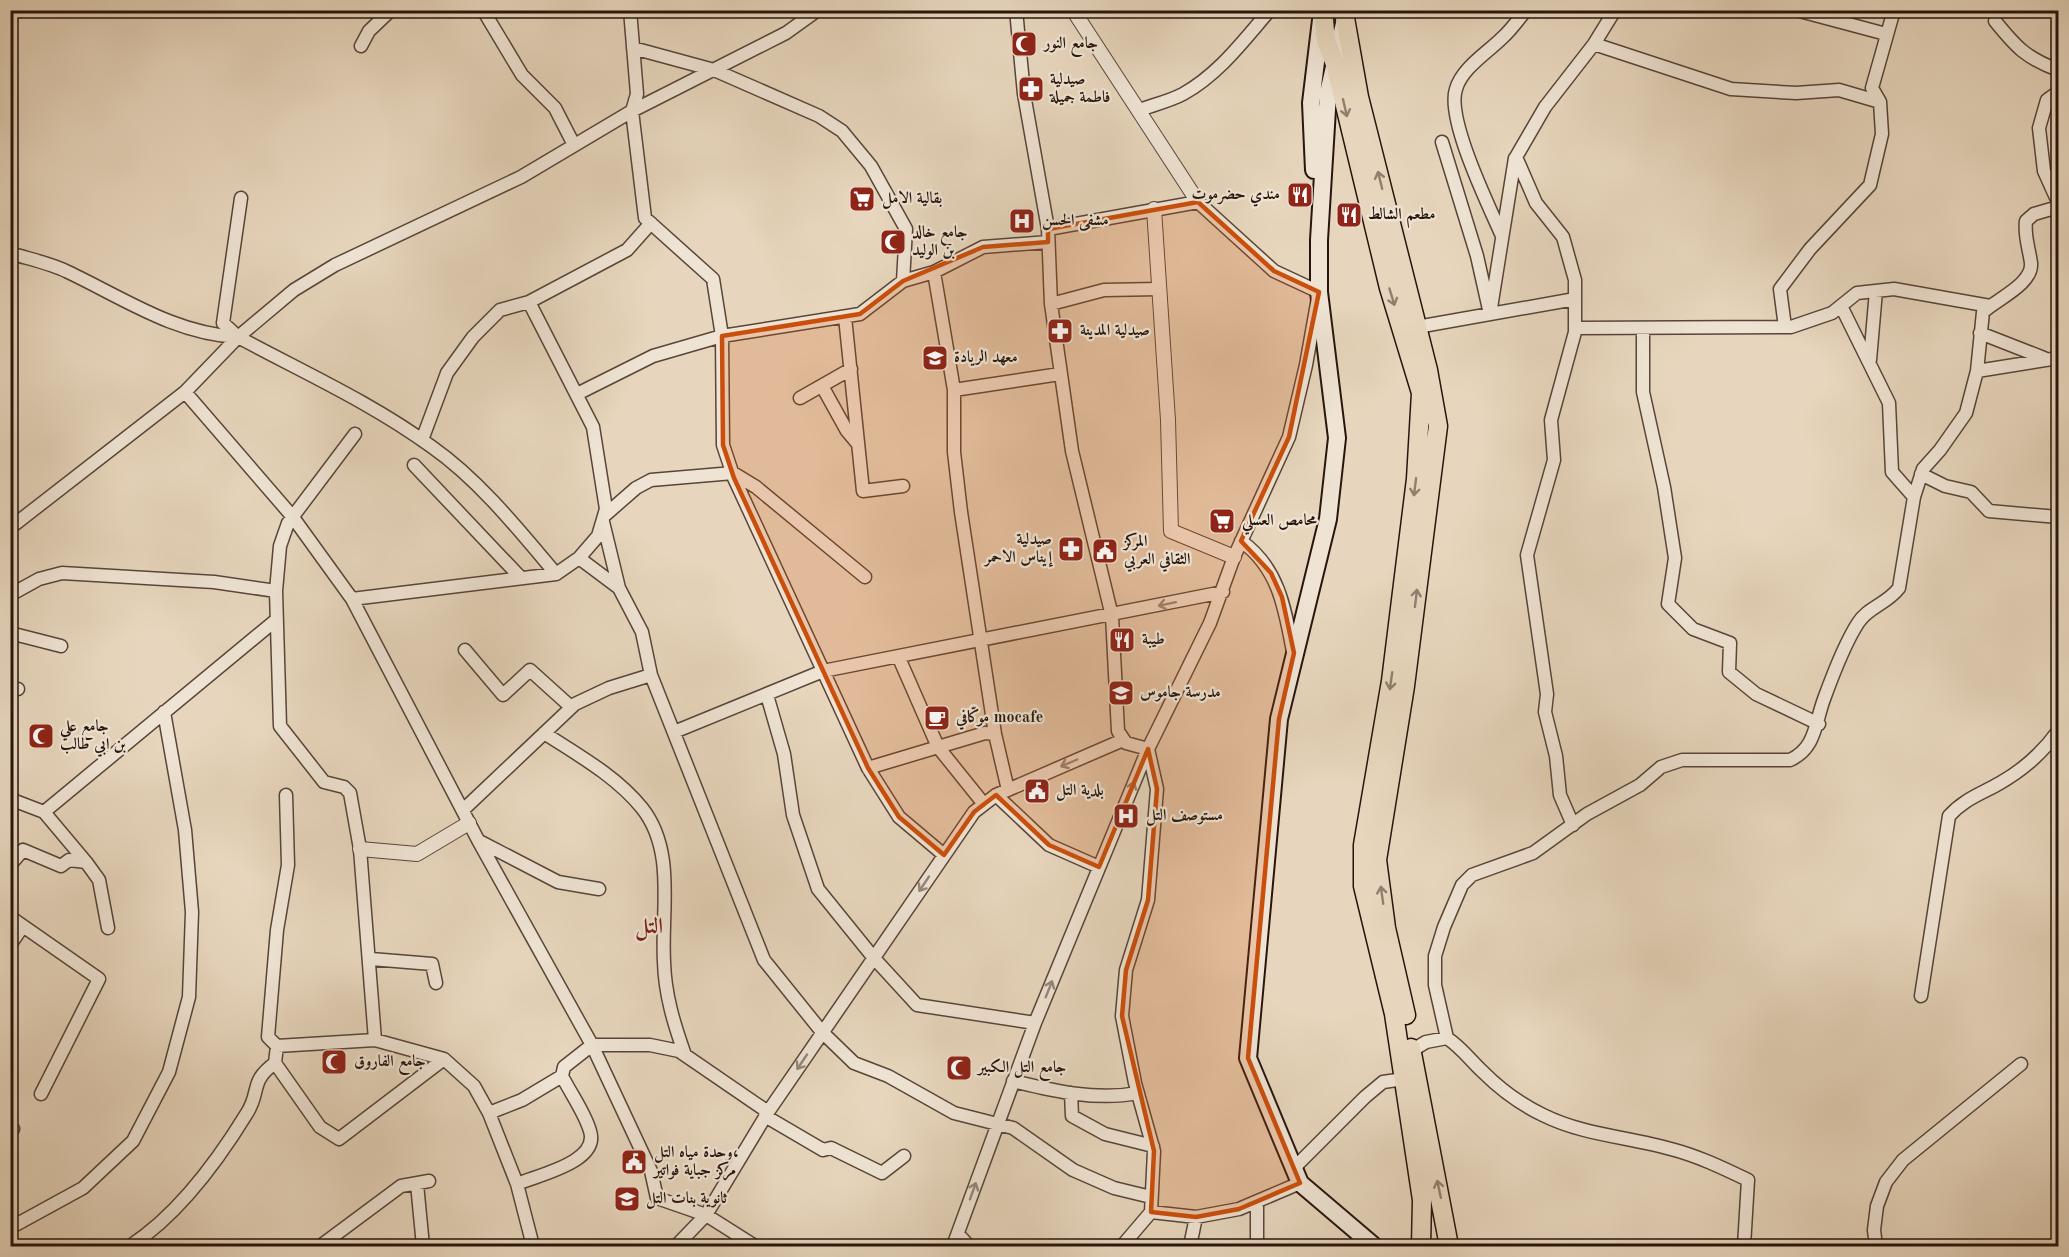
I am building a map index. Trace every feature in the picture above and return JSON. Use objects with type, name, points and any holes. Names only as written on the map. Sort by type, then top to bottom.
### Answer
[{"type":"main road","points":[[1322,13],[1326,41],[1335,64],[1389,288],[1421,393],[1416,479],[1391,681],[1363,845],[1363,886],[1394,1014],[1422,1200],[1421,1246]]},
{"type":"main road","points":[[1322,13],[1311,103],[1319,240],[1319,292],[1336,438],[1328,519],[1279,719],[1248,1058],[1297,1176],[1374,1246]]},
{"type":"main road","points":[[1319,240],[1328,93],[1346,14]]},
{"type":"main road","points":[[1346,14],[1359,98],[1417,327],[1438,426],[1406,687],[1377,860],[1386,928],[1400,984],[1449,1246]]},
{"type":"street","points":[[361,46],[369,31],[391,10]]},
{"type":"street","points":[[483,10],[522,75],[555,108],[574,145]]},
{"type":"street","points":[[630,10],[637,94],[632,111],[645,218],[713,279],[722,336],[723,445],[733,473],[868,768],[899,817],[944,855]]},
{"type":"street","points":[[10,528],[184,392],[238,337],[294,290],[335,265],[521,177],[632,111],[786,33],[818,10]]},
{"type":"street","points":[[1016,10],[1024,94],[1048,235],[1051,304],[1072,451],[1112,616],[1118,731],[1123,740],[1148,749]]},
{"type":"street","points":[[969,1246],[955,1240],[1035,1023],[1148,749],[1203,639],[1234,557],[1289,437],[1306,365],[1319,292],[1274,271],[1198,202],[1072,10]]},
{"type":"street","points":[[1139,110],[1180,95],[1198,84],[1221,65],[1270,10]]},
{"type":"street","points":[[1502,238],[1469,159],[1455,109],[1456,88],[1475,62],[1503,37],[1526,10]]},
{"type":"street","points":[[1490,314],[1515,157],[1545,107],[1594,44],[1615,10]]},
{"type":"street","points":[[1796,10],[1886,34]]},
{"type":"street","points":[[1785,327],[1780,289],[1810,249],[1870,185],[1882,134],[1880,102],[1872,88],[1894,10]]},
{"type":"street","points":[[1995,21],[2019,49],[2031,59],[2058,70]]},
{"type":"street","points":[[1594,44],[1731,89],[1796,93],[1839,90],[1880,102]]},
{"type":"street","points":[[633,48],[714,70],[819,116],[842,131],[871,166],[906,229],[903,281]]},
{"type":"street","points":[[2058,92],[2047,100],[2039,128],[2044,171],[2058,202]]},
{"type":"street","points":[[1442,142],[1477,256],[1490,314]]},
{"type":"street","points":[[1515,157],[1536,203],[1563,237],[1575,280],[1575,328],[1551,420],[1554,460],[1527,555],[1547,694],[1545,712],[1556,756],[1560,795],[1573,825]]},
{"type":"street","points":[[241,198],[223,323],[238,337],[393,419],[422,440],[478,488],[556,574]]},
{"type":"street","points":[[577,394],[653,356],[722,336],[860,314],[903,281],[934,272],[983,247],[1048,235],[1154,208],[1198,202]]},
{"type":"street","points":[[1447,1038],[1435,985],[1435,956],[1444,927],[1462,885],[1472,875],[1533,853],[1587,814],[1640,785],[1661,767],[1682,760],[1790,760],[1801,755],[1808,746],[1819,724],[1823,700],[1857,624],[1867,611],[1891,599],[1899,588],[1914,497],[1921,474],[1966,413],[1977,371],[1983,312],[2027,279],[2031,266],[2024,232],[2026,221],[2034,214],[2058,207]]},
{"type":"street","points":[[1154,208],[1171,531],[1234,557]]},
{"type":"street","points":[[422,440],[447,373],[473,337],[500,310],[529,302],[627,250],[651,223]]},
{"type":"street","points":[[10,253],[65,270],[167,321],[214,336],[238,337]]},
{"type":"street","points":[[934,272],[954,390],[957,483],[995,734],[1008,789]]},
{"type":"street","points":[[1051,304],[1104,290],[1160,289]]},
{"type":"street","points":[[1575,328],[1785,327],[1832,313],[1857,293],[1894,289],[1990,306]]},
{"type":"street","points":[[1870,361],[1876,291]]},
{"type":"street","points":[[1417,327],[1575,299]]},
{"type":"street","points":[[352,599],[556,574],[579,558],[598,536],[606,509],[593,427],[529,302]]},
{"type":"street","points":[[1840,306],[1890,403],[1892,471],[1914,497]]},
{"type":"street","points":[[845,317],[863,491],[903,486]]},
{"type":"street","points":[[1642,328],[1643,392],[1664,487],[1675,558],[1668,604],[1694,629],[1730,643],[1729,672],[1756,694],[1819,724]]},
{"type":"street","points":[[1980,333],[2052,358]]},
{"type":"street","points":[[1977,371],[2052,358]]},
{"type":"street","points":[[800,398],[851,369]]},
{"type":"street","points":[[954,390],[1060,374]]},
{"type":"street","points":[[822,386],[847,431],[858,443]]},
{"type":"street","points":[[184,392],[292,516],[352,599],[478,840],[592,1045],[651,1171],[657,1198],[706,1215],[755,1246]]},
{"type":"street","points":[[355,434],[292,516],[280,546],[276,620],[279,640],[280,726],[324,782],[344,787],[350,793],[360,849],[371,959],[375,1040]]},
{"type":"street","points":[[414,465],[521,578]]},
{"type":"street","points":[[603,518],[636,488],[651,480],[733,473],[756,487],[865,577]]},
{"type":"street","points":[[1921,474],[1945,486],[1971,492],[1989,511],[2058,517]]},
{"type":"street","points":[[603,518],[619,588],[642,632],[651,675],[764,960],[822,1032],[854,1063],[888,1076],[954,1113],[1013,1128],[1073,1170],[1114,1188],[1151,1197]]},
{"type":"street","points":[[1241,542],[1253,550],[1271,573],[1282,597],[1294,653]]},
{"type":"street","points":[[579,558],[619,588]]},
{"type":"street","points":[[10,595],[39,579],[62,573],[214,582],[276,591]]},
{"type":"street","points":[[674,732],[823,671],[899,658],[981,638],[1112,616],[1222,592]]},
{"type":"street","points":[[44,812],[276,620]]},
{"type":"street","points":[[10,633],[61,646]]},
{"type":"street","points":[[465,650],[503,695],[530,670],[572,707]]},
{"type":"street","points":[[899,658],[938,747],[983,803]]},
{"type":"street","points":[[360,849],[417,854],[466,817],[544,733],[572,707],[609,688],[651,675]]},
{"type":"street","points":[[767,695],[784,754],[793,815],[818,889],[873,957],[917,1005],[1035,1023]]},
{"type":"street","points":[[10,1228],[83,1188],[133,1142],[169,1072],[189,997],[192,912],[185,830],[164,712]]},
{"type":"street","points":[[1921,996],[1949,816],[1960,805],[2000,783],[2032,761],[2058,731]]},
{"type":"street","points":[[544,733],[602,770],[642,808],[659,840],[666,899],[664,962],[669,1009],[685,1055]]},
{"type":"street","points":[[868,768],[985,733],[995,734]]},
{"type":"street","points":[[681,1245],[706,1215],[767,1114],[966,822],[983,803],[996,795],[1123,740]]},
{"type":"street","points":[[1122,1246],[1151,1212],[1152,1146],[1122,1016],[1126,970],[1148,900],[1157,789],[1148,749]]},
{"type":"street","points":[[286,795],[288,866],[277,930],[268,1037],[277,1046],[375,1040],[444,1059],[474,1086],[489,1113],[517,1184],[533,1246]]},
{"type":"street","points":[[996,795],[1049,845],[1099,867]]},
{"type":"street","points":[[10,799],[44,812],[86,862],[99,880],[108,928]]},
{"type":"street","points":[[478,840],[558,882],[599,889]]},
{"type":"street","points":[[10,865],[23,850],[61,866],[69,860],[86,862]]},
{"type":"street","points":[[10,917],[99,979],[41,1094]]},
{"type":"street","points":[[10,945],[22,926]]},
{"type":"street","points":[[371,959],[432,964],[436,983]]},
{"type":"street","points":[[1411,1051],[1426,1042],[1447,1038],[1461,1047],[1482,1071],[1513,1099],[1544,1116],[1575,1128],[1671,1148],[1707,1160],[1748,1180],[1744,1246]]},
{"type":"street","points":[[517,1184],[582,1158],[590,1148],[591,1132],[562,1077],[564,1066],[592,1045],[650,1045],[679,1051],[767,1114],[823,1150],[831,1148],[882,1173],[904,1156]]},
{"type":"street","points":[[277,1046],[275,1063],[320,1126],[339,1139],[444,1059]]},
{"type":"street","points":[[130,1246],[152,1232],[227,1146],[249,1109],[261,1074],[275,1063]]},
{"type":"street","points":[[1876,1246],[1874,1230],[1877,1206],[1886,1182],[1903,1160],[2021,1064]]},
{"type":"street","points":[[489,1113],[522,1100],[562,1077]]},
{"type":"street","points":[[1151,1212],[1196,1217],[1239,1209],[1257,1203],[1297,1176],[1365,1097],[1383,1082],[1404,1079]]},
{"type":"street","points":[[1013,1081],[1071,1093],[1117,1097],[1138,1093]]},
{"type":"street","points":[[1071,1093],[1072,1116],[1105,1134],[1152,1146]]},
{"type":"street","points":[[323,1244],[401,1186],[423,1182],[423,1246]]},
{"type":"street","points":[[1257,1203],[1257,1246]]},
{"type":"street","points":[[1190,1246],[1196,1217]]},
{"type":"highlighted area","points":[[1198,202],[1274,271],[1319,292],[1289,437],[1241,541],[1271,573],[1282,597],[1294,653],[1279,719],[1248,1058],[1300,1183],[1239,1209],[1196,1217],[1151,1212],[1154,1151],[1122,1016],[1126,970],[1148,900],[1157,789],[1148,749],[1099,867],[1049,845],[996,795],[974,812],[944,855],[899,817],[868,768],[734,478],[723,445],[722,336],[860,314],[903,281],[983,247],[1048,242],[1048,229]]},
{"type":"place","name":"جامع النور","points":[[1024,44]]},
{"type":"place","name":"صيدلية فاطمة جميلة","points":[[1031,89]]},
{"type":"place","name":"مندي حضرموت","points":[[1300,195]]},
{"type":"place","name":"بقالية الامل","points":[[862,199]]},
{"type":"place","name":"مطعم الشالط","points":[[1349,215]]},
{"type":"place","name":"مشفى الحسن","points":[[1022,221]]},
{"type":"place","name":"جامع خالد بن الوليد","points":[[893,242]]},
{"type":"place","name":"صيدلية المدينة","points":[[1060,331]]},
{"type":"place","name":"معهد الريادة","points":[[935,358]]},
{"type":"place","name":"محامص العسلي","points":[[1222,521]]},
{"type":"place","name":"صيدلية إيناس الاحمر","points":[[1071,549]]},
{"type":"place","name":"المركز الثقافي العربي","points":[[1105,551]]},
{"type":"place","name":"طيبة","points":[[1122,640]]},
{"type":"place","name":"مدرسة جاموس","points":[[1121,693]]},
{"type":"place","name":"موكّافي mocafe","points":[[937,718]]},
{"type":"place","name":"جامع علي بن ابي طالب","points":[[41,736]]},
{"type":"place","name":"بلدية التل","points":[[1037,791]]},
{"type":"place","name":"مستوصف التل","points":[[1126,816]]},
{"type":"place","name":"جامع الفاروق","points":[[334,1062]]},
{"type":"place","name":"جامع التل الكبير","points":[[959,1068]]},
{"type":"place","name":"وحدة مياه التل، مركز جباية فواتير","points":[[634,1162]]},
{"type":"place","name":"ثانوية بنات التل","points":[[627,1199]]},
{"type":"district","name":"التل","points":[[649,927]]}]
